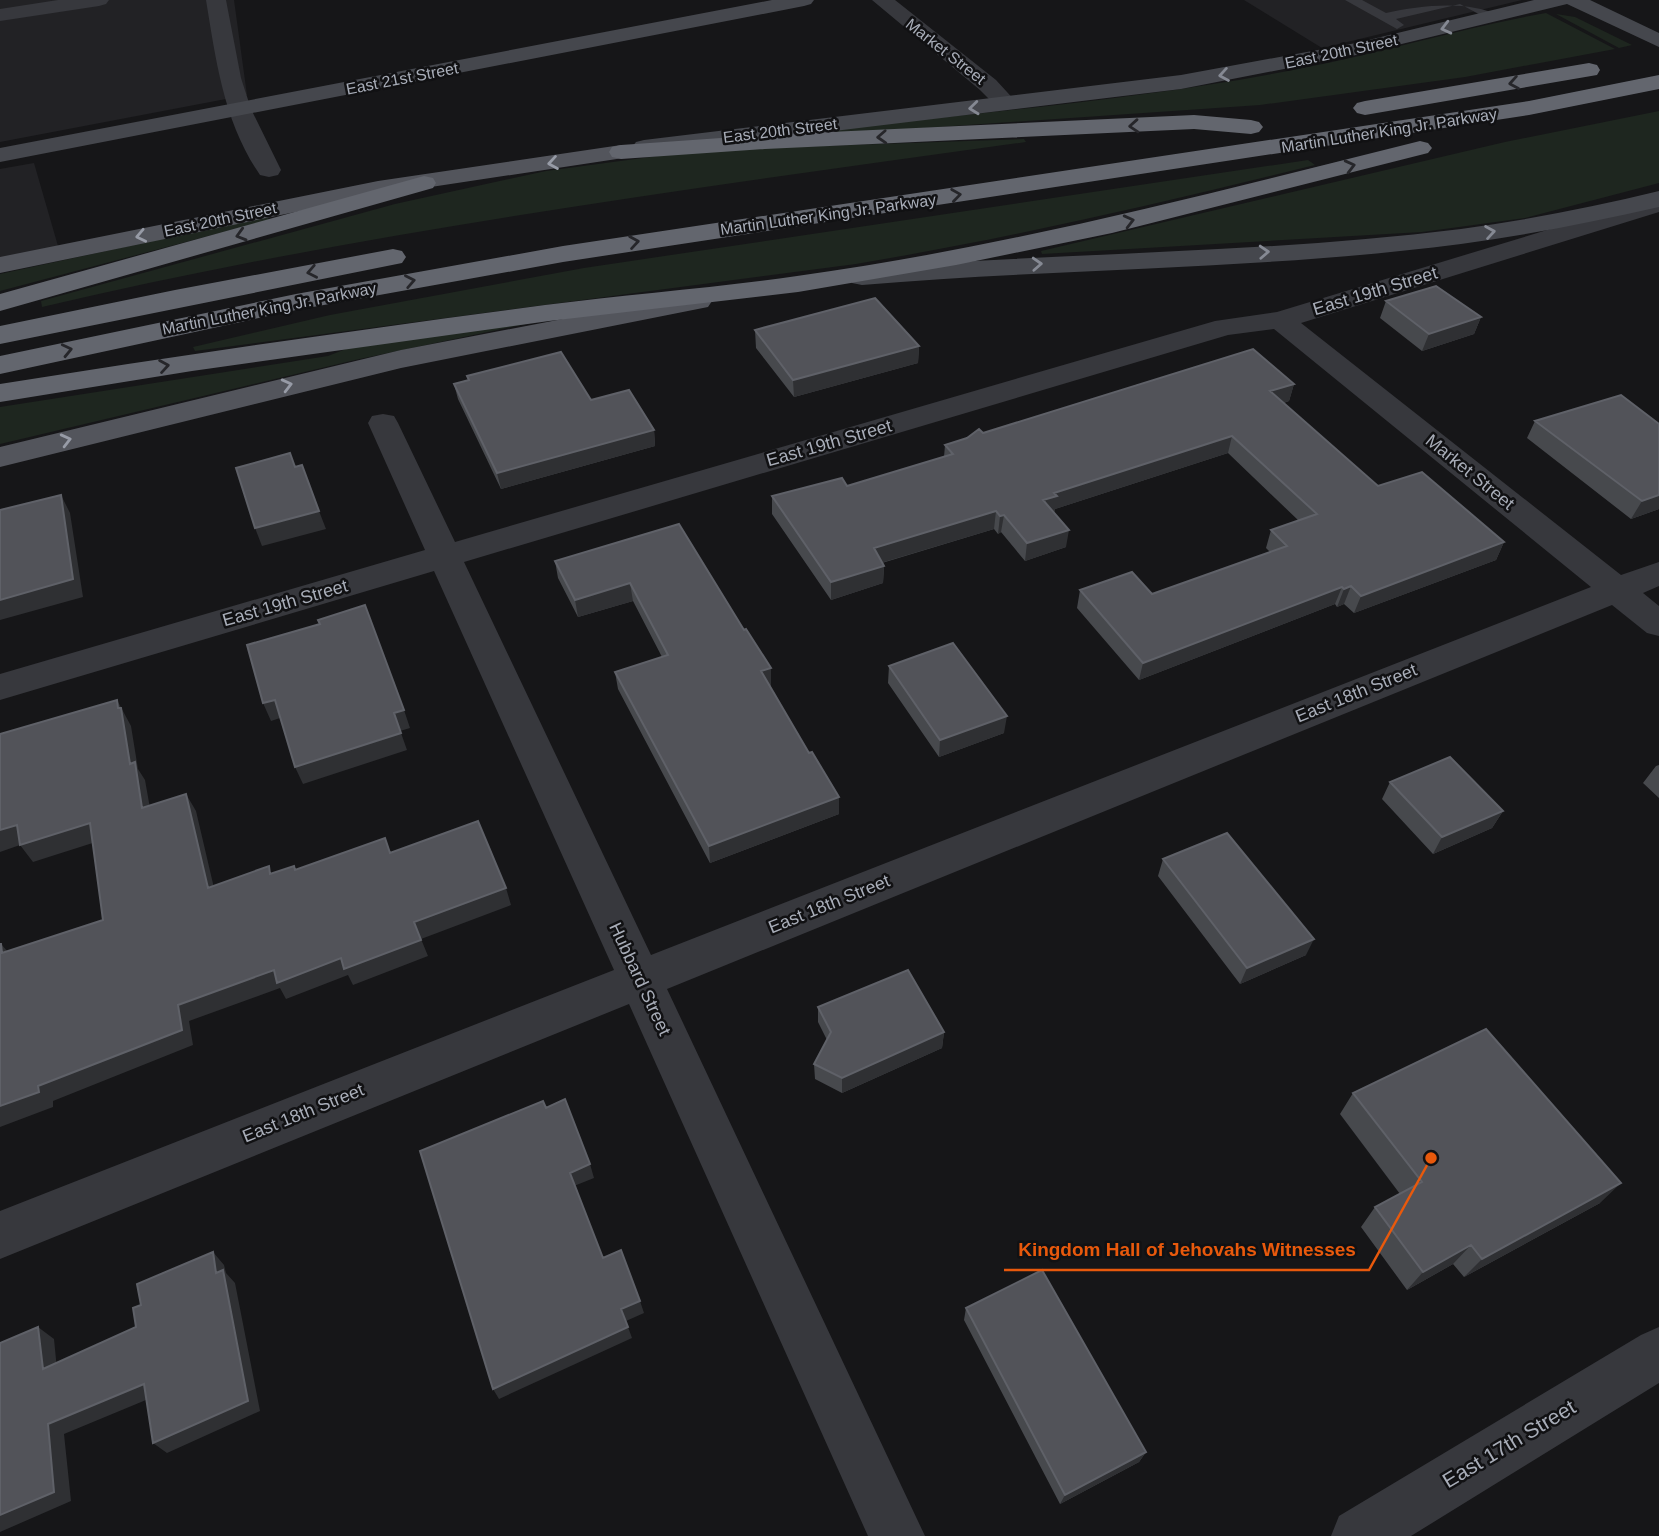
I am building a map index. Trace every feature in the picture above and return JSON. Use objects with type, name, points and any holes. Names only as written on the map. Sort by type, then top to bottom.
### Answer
[{"type":"highway","name":"Martin Luther King Jr. Parkway","points":[[1347,111],[1607,67]]},
{"type":"highway","name":"Martin Luther King Jr. Parkway","points":[[0,365],[296,302],[563,254],[1339,139],[1659,82]]},
{"type":"highway","points":[[0,393],[192,362],[550,313],[798,284],[1024,245],[1408,152],[1617,91]]},
{"type":"highway","points":[[621,152],[1194,122],[1251,127]]},
{"type":"highway","name":"Martin Luther King Jr. Parkway","points":[[1063,155],[1279,122]]},
{"type":"highway","points":[[0,303],[424,183]]},
{"type":"highway","name":"Martin Luther King Jr. Parkway","points":[[0,335],[416,252]]},
{"type":"main road","name":"East 20th Street","points":[[0,265],[330,197],[621,152]]},
{"type":"main road","points":[[0,457],[401,359],[605,317],[798,284]]},
{"type":"street","points":[[0,15],[99,0]]},
{"type":"street","points":[[216,0],[230,78],[239,109],[269,170]]},
{"type":"street","name":"East 21st Street","points":[[0,155],[804,0]]},
{"type":"street","name":"Market Street","points":[[881,0],[988,85],[1007,104]]},
{"type":"street","name":"East 20th Street","points":[[621,152],[768,131],[1203,79],[1414,35],[1560,0]]},
{"type":"street","points":[[1574,0],[1659,41]]},
{"type":"street","points":[[798,284],[984,267],[1395,244],[1546,223],[1659,202]]},
{"type":"street","name":"East 19th Street","points":[[0,687],[1226,327],[1280,320],[1659,202]]},
{"type":"street","name":"Market Street","points":[[1280,320],[1659,624]]},
{"type":"street","name":"Hubbard Street","points":[[383,423],[897,1536]]},
{"type":"street","name":"East 18th Street","points":[[0,1235],[1659,573]]},
{"type":"street","name":"East 17th Street","points":[[1359,1536],[1659,1353]]},
{"type":"lane","points":[[1357,3],[1389,0]]},
{"type":"lane","points":[[1383,18],[1462,0],[1493,16]]},
{"type":"lane","points":[[1357,3],[1414,35]]},
{"type":"shaded area","points":[[0,0],[234,0],[247,95],[0,142]]},
{"type":"shaded area","points":[[1244,0],[1522,0],[1322,48]]},
{"type":"shaded area","points":[[1546,13],[1615,49],[1465,77],[1260,105],[837,134],[836,129],[1070,103],[1245,79],[1334,62]]},
{"type":"shaded area","points":[[1556,14],[1575,17],[1632,45],[1619,48]]},
{"type":"shaded area","points":[[1659,111],[1659,183],[1525,218],[1422,232],[1042,254],[1041,251],[1505,142]]},
{"type":"shaded area","points":[[1024,139],[1026,142],[655,194],[409,234],[164,280],[42,307],[41,301],[395,204],[546,171],[665,155],[765,148]]},
{"type":"shaded area","points":[[1308,160],[1315,165],[1086,219],[856,264],[195,351],[193,347],[330,315],[584,268]]},
{"type":"shaded area","points":[[34,163],[58,246],[0,259],[0,169]]},
{"type":"shaded area","points":[[267,216],[269,220],[0,291],[0,274]]},
{"type":"shaded area","points":[[540,321],[355,360],[0,444],[0,407],[328,356],[356,345]]},
{"type":"building","points":[[1436,286],[1481,317],[1429,334],[1386,301]]},
{"type":"building","points":[[875,298],[919,346],[793,380],[755,330]]},
{"type":"building","points":[[1253,349],[1294,384],[1270,391],[1378,486],[1422,472],[1504,542],[1361,596],[1351,586],[1344,589],[1342,587],[1143,663],[1080,590],[1132,572],[1152,594],[1287,546],[1271,530],[1317,514],[1232,436],[1054,493],[1057,496],[1043,500],[1069,530],[1027,543],[1004,515],[1000,516],[996,511],[874,548],[884,566],[831,582],[772,496],[842,478],[847,486],[953,454],[945,445],[967,438],[979,429],[983,433]]},
{"type":"building","points":[[561,352],[591,400],[629,390],[654,430],[497,473],[454,384],[469,380],[467,376]]},
{"type":"building","points":[[1621,395],[1659,424],[1659,495],[1642,501],[1535,421]]},
{"type":"building","points":[[290,453],[295,467],[302,465],[319,511],[255,528],[236,468]]},
{"type":"building","points":[[61,495],[73,579],[0,600],[0,510]]},
{"type":"building","points":[[679,524],[744,630],[746,629],[771,668],[761,671],[809,753],[812,752],[839,797],[709,846],[615,672],[668,655],[630,583],[575,600],[555,561]]},
{"type":"building","points":[[365,605],[404,710],[394,713],[401,733],[295,767],[275,700],[263,703],[247,645],[320,624],[318,620]]},
{"type":"building","points":[[953,643],[1007,716],[940,740],[889,666]]},
{"type":"building","points":[[117,700],[118,708],[121,708],[130,764],[135,762],[142,808],[186,794],[208,888],[269,866],[270,874],[294,866],[295,870],[385,838],[390,853],[478,821],[506,888],[414,922],[421,940],[344,969],[341,958],[277,983],[274,970],[178,1005],[182,1030],[38,1086],[39,1092],[0,1106],[0,944],[2,953],[103,920],[90,823],[20,845],[17,825],[0,830],[0,734]]},
{"type":"building","points":[[1450,757],[1503,811],[1442,837],[1390,782]]},
{"type":"building","points":[[1227,833],[1314,939],[1247,968],[1163,859]]},
{"type":"building","points":[[908,970],[944,1032],[842,1078],[814,1064],[831,1032],[818,1007]]},
{"type":"building","points":[[1486,1029],[1621,1183],[1482,1259],[1471,1245],[1423,1272],[1375,1207],[1422,1182],[1353,1093]]},
{"type":"building","points":[[565,1099],[590,1164],[570,1173],[603,1258],[621,1250],[640,1301],[621,1309],[628,1327],[493,1389],[420,1151],[543,1101],[546,1108]]},
{"type":"building","points":[[213,1252],[216,1273],[223,1270],[248,1401],[153,1443],[144,1384],[48,1424],[54,1492],[0,1515],[0,1343],[38,1327],[43,1369],[136,1327],[133,1308],[141,1305],[137,1284]]},
{"type":"building","points":[[1042,1270],[1146,1452],[1065,1495],[966,1308]]},
{"type":"place","name":"Kingdom Hall of Jehovahs Witnesses","points":[[1431,1158]]}]
